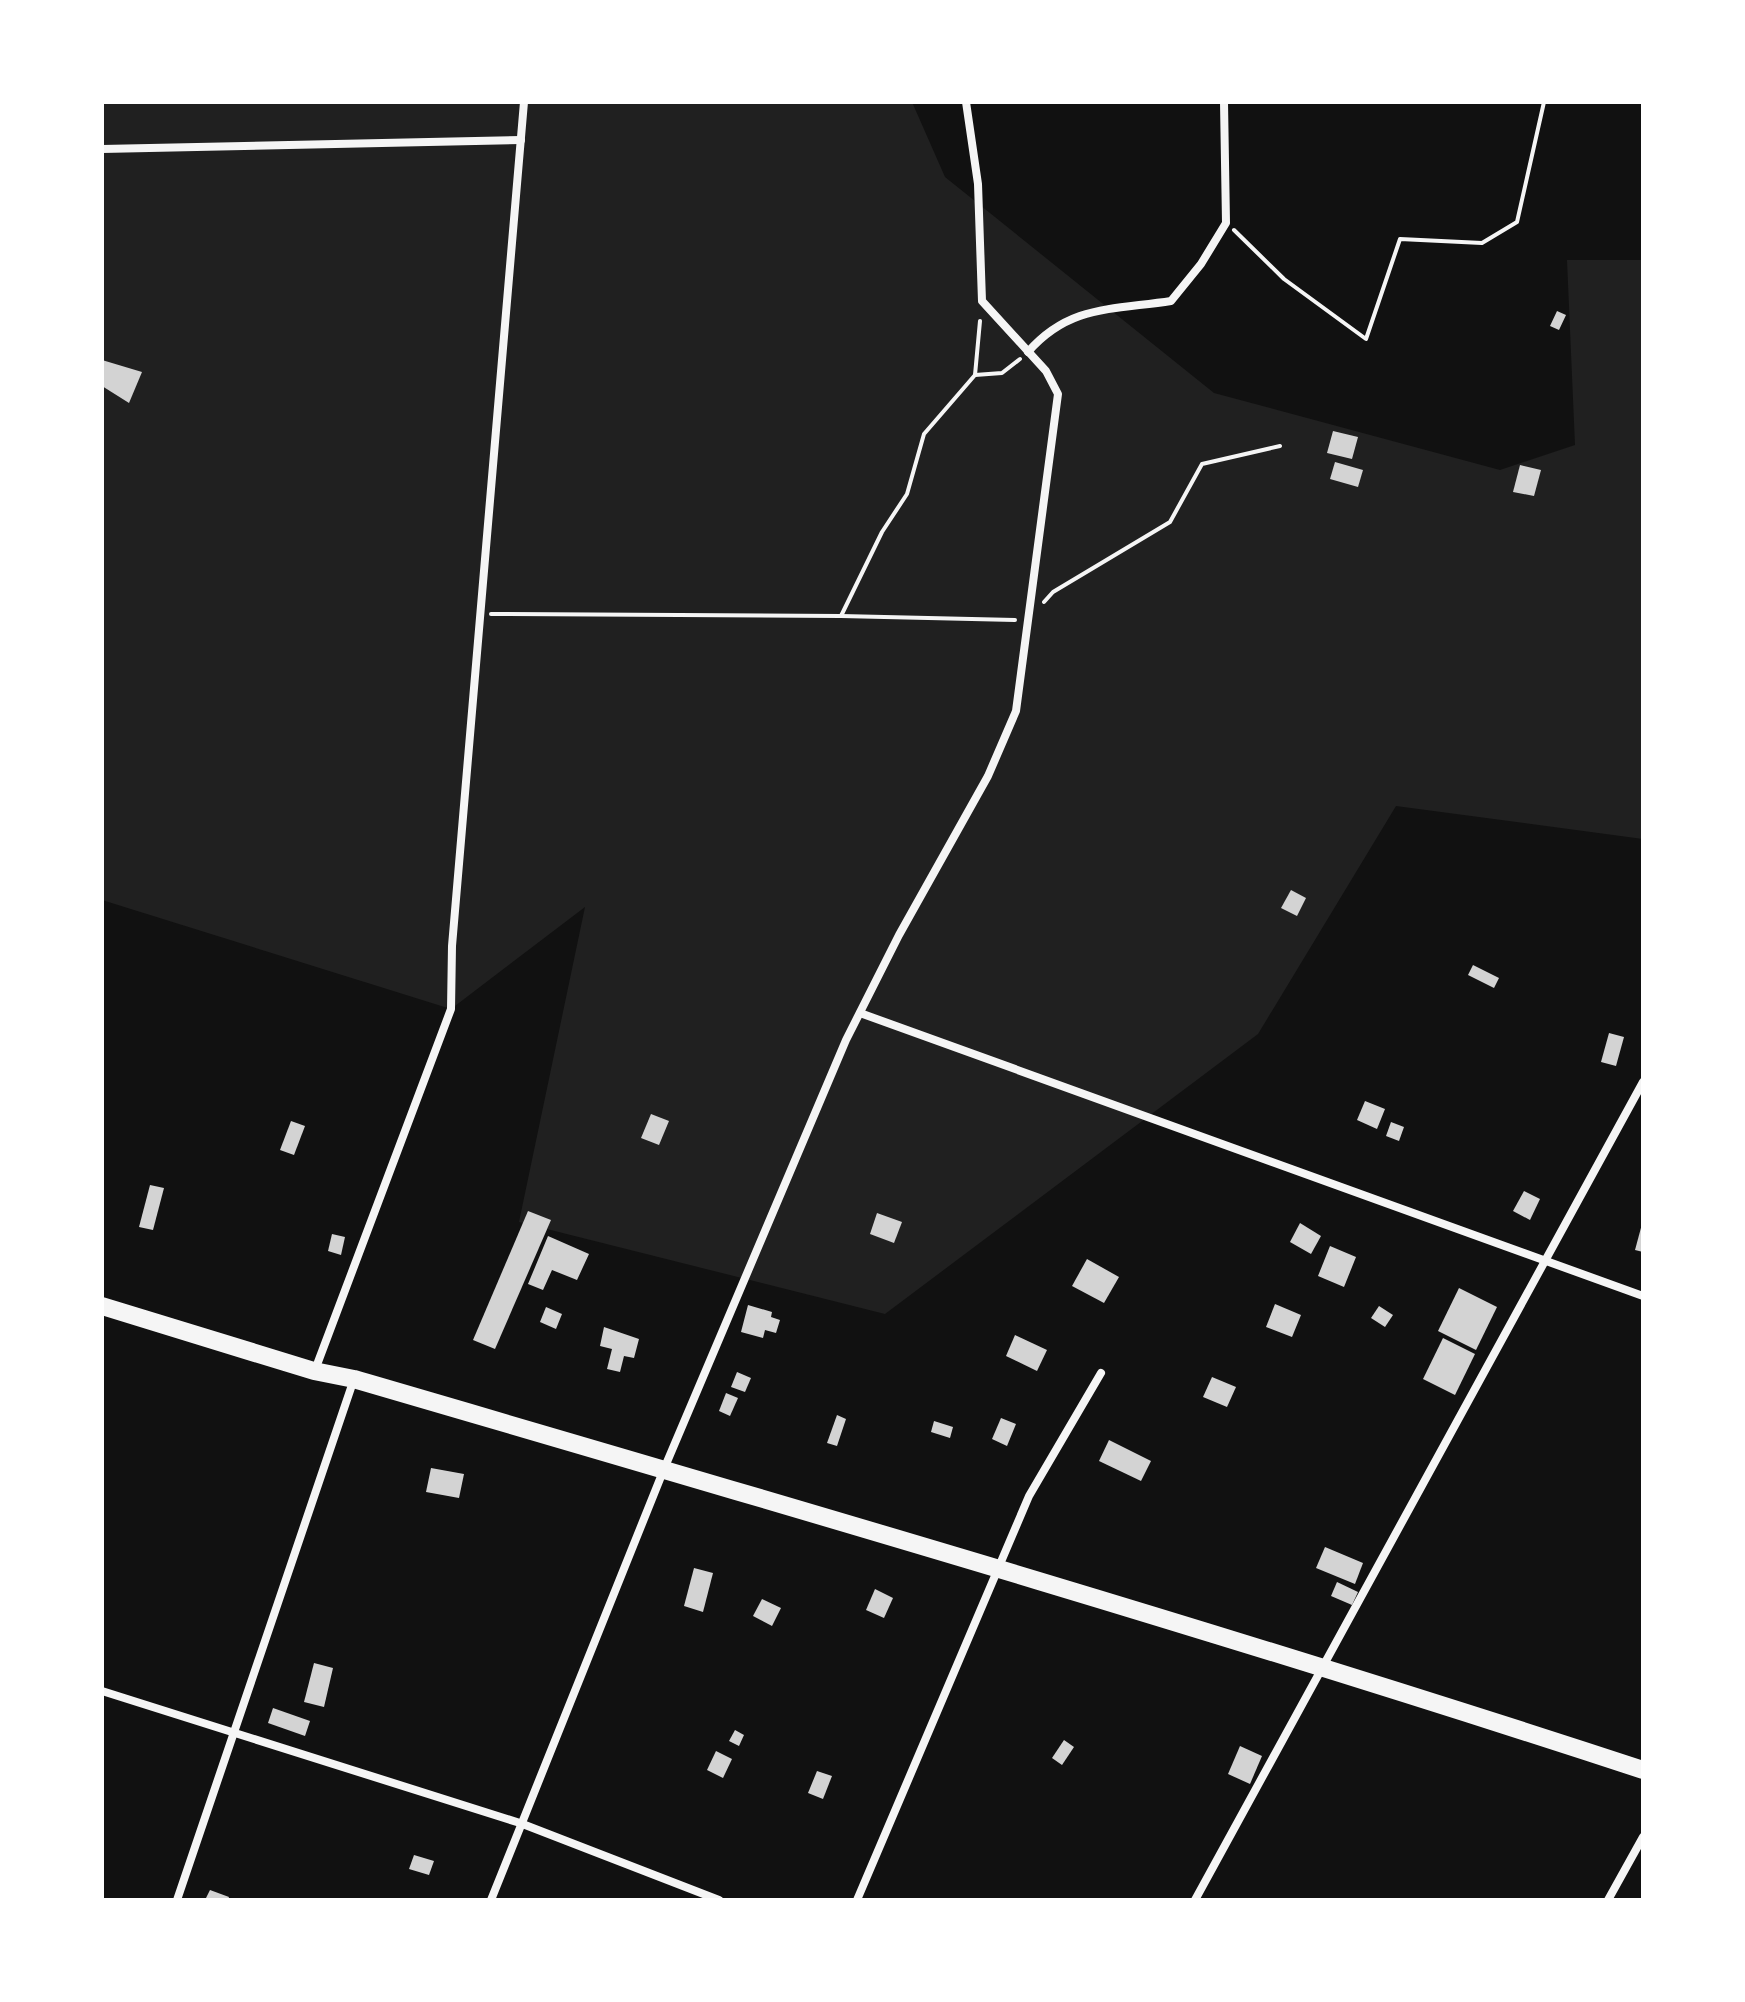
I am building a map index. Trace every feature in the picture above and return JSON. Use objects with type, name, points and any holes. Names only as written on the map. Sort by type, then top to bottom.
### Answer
[{"type":"highway","points":[[102,1306],[314,1371],[354,1379],[664,1469],[1325,1666],[1643,1770]]},
{"type":"street","points":[[314,1371],[451,1009],[452,946],[524,102]]},
{"type":"street","points":[[491,1900],[664,1469],[860,1013],[988,776],[1016,711],[1058,394],[1046,371],[982,301],[978,184],[966,102]]},
{"type":"street","points":[[1028,352],[1045,334],[1069,317],[1171,301],[1201,264],[1226,223],[1224,102]]},
{"type":"street","points":[[102,149],[521,140]]},
{"type":"street","points":[[860,1013],[1643,1296]]},
{"type":"street","points":[[1195,1900],[1643,1082]]},
{"type":"street","points":[[857,1900],[1029,1496],[1101,1373]]},
{"type":"street","points":[[177,1900],[354,1379]]},
{"type":"street","points":[[102,1691],[520,1823],[719,1900]]},
{"type":"street","points":[[1608,1900],[1643,1837]]},
{"type":"path","points":[[1226,223],[1284,279],[1366,339],[1400,239],[1482,243],[1517,222],[1544,102]]},
{"type":"path","points":[[841,616],[882,532],[907,494],[924,434],[975,375],[982,301]]},
{"type":"path","points":[[975,375],[1002,373],[1028,352]]},
{"type":"path","points":[[481,614],[1026,620],[1053,592],[1170,522],[1202,464],[1280,446]]},
{"type":"shaded area","points":[[102,102],[912,102],[945,177],[1214,393],[1500,470],[1575,445],[1567,260],[1643,260],[1643,839],[1396,806],[1258,1034],[885,1314],[519,1222],[585,907],[451,1009],[102,900]]},
{"type":"building","points":[[1557,311],[1566,315],[1559,330],[1550,326]]},
{"type":"building","points":[[102,360],[142,372],[129,403],[102,386]]},
{"type":"building","points":[[1333,431],[1358,437],[1352,459],[1327,453]]},
{"type":"building","points":[[1335,462],[1363,470],[1358,487],[1330,479]]},
{"type":"building","points":[[1520,465],[1541,470],[1534,496],[1513,492]]},
{"type":"building","points":[[1291,890],[1306,898],[1297,916],[1281,908]]},
{"type":"building","points":[[1473,965],[1499,978],[1494,988],[1468,975]]},
{"type":"building","points":[[1609,1033],[1624,1037],[1616,1066],[1601,1062]]},
{"type":"building","points":[[1365,1101],[1385,1109],[1377,1129],[1357,1120]]},
{"type":"building","points":[[651,1114],[669,1121],[659,1145],[641,1138]]},
{"type":"building","points":[[291,1121],[305,1126],[294,1155],[280,1150]]},
{"type":"building","points":[[1391,1122],[1404,1127],[1399,1141],[1386,1136]]},
{"type":"building","points":[[150,1185],[164,1188],[153,1230],[139,1227]]},
{"type":"building","points":[[1524,1191],[1540,1199],[1530,1220],[1513,1211]]},
{"type":"building","points":[[528,1211],[551,1220],[495,1349],[473,1340]]},
{"type":"building","points":[[877,1213],[902,1222],[894,1243],[870,1234]]},
{"type":"building","points":[[1300,1223],[1321,1236],[1311,1254],[1290,1242]]},
{"type":"building","points":[[1643,1224],[1643,1252],[1635,1250]]},
{"type":"building","points":[[332,1234],[345,1237],[341,1255],[328,1251]]},
{"type":"building","points":[[548,1236],[589,1254],[577,1280],[552,1270],[543,1290],[528,1284]]},
{"type":"building","points":[[1330,1246],[1356,1257],[1344,1287],[1318,1276]]},
{"type":"building","points":[[1087,1259],[1119,1277],[1104,1303],[1072,1286]]},
{"type":"building","points":[[1459,1288],[1497,1307],[1476,1350],[1438,1331]]},
{"type":"building","points":[[1275,1304],[1301,1315],[1292,1337],[1266,1327]]},
{"type":"building","points":[[748,1305],[772,1312],[771,1317],[780,1320],[776,1333],[765,1330],[763,1338],[741,1332]]},
{"type":"building","points":[[1379,1306],[1393,1315],[1385,1327],[1371,1318]]},
{"type":"building","points":[[546,1307],[562,1314],[556,1329],[540,1322]]},
{"type":"building","points":[[604,1327],[639,1339],[634,1358],[624,1356],[620,1372],[607,1369],[612,1349],[600,1346]]},
{"type":"building","points":[[1015,1335],[1047,1350],[1037,1371],[1006,1356]]},
{"type":"building","points":[[1443,1338],[1475,1354],[1455,1395],[1423,1379]]},
{"type":"building","points":[[737,1372],[751,1378],[745,1392],[731,1387]]},
{"type":"building","points":[[1212,1377],[1236,1387],[1227,1407],[1203,1397]]},
{"type":"building","points":[[726,1393],[738,1398],[730,1416],[719,1411]]},
{"type":"building","points":[[837,1415],[846,1419],[837,1446],[827,1443]]},
{"type":"building","points":[[1001,1418],[1016,1424],[1007,1446],[992,1439]]},
{"type":"building","points":[[934,1421],[953,1427],[950,1438],[931,1432]]},
{"type":"building","points":[[1109,1440],[1151,1461],[1141,1481],[1099,1461]]},
{"type":"building","points":[[431,1468],[464,1474],[459,1498],[426,1492]]},
{"type":"building","points":[[1325,1547],[1363,1563],[1355,1584],[1316,1568]]},
{"type":"building","points":[[694,1568],[713,1573],[703,1612],[684,1606]]},
{"type":"building","points":[[1337,1582],[1358,1592],[1352,1605],[1331,1596]]},
{"type":"building","points":[[875,1589],[893,1598],[884,1618],[866,1610]]},
{"type":"building","points":[[762,1599],[781,1608],[772,1626],[753,1616]]},
{"type":"building","points":[[314,1663],[333,1668],[324,1707],[304,1702]]},
{"type":"building","points":[[273,1708],[310,1721],[305,1736],[268,1723]]},
{"type":"building","points":[[735,1730],[744,1735],[739,1746],[729,1741]]},
{"type":"building","points":[[1064,1740],[1074,1747],[1062,1765],[1052,1758]]},
{"type":"building","points":[[1240,1746],[1262,1756],[1250,1784],[1228,1774]]},
{"type":"building","points":[[716,1751],[732,1759],[723,1778],[707,1770]]},
{"type":"building","points":[[817,1771],[832,1776],[823,1799],[808,1793]]},
{"type":"building","points":[[414,1855],[434,1861],[429,1875],[409,1869]]},
{"type":"building","points":[[210,1890],[229,1897],[228,1900],[205,1900]]}]
